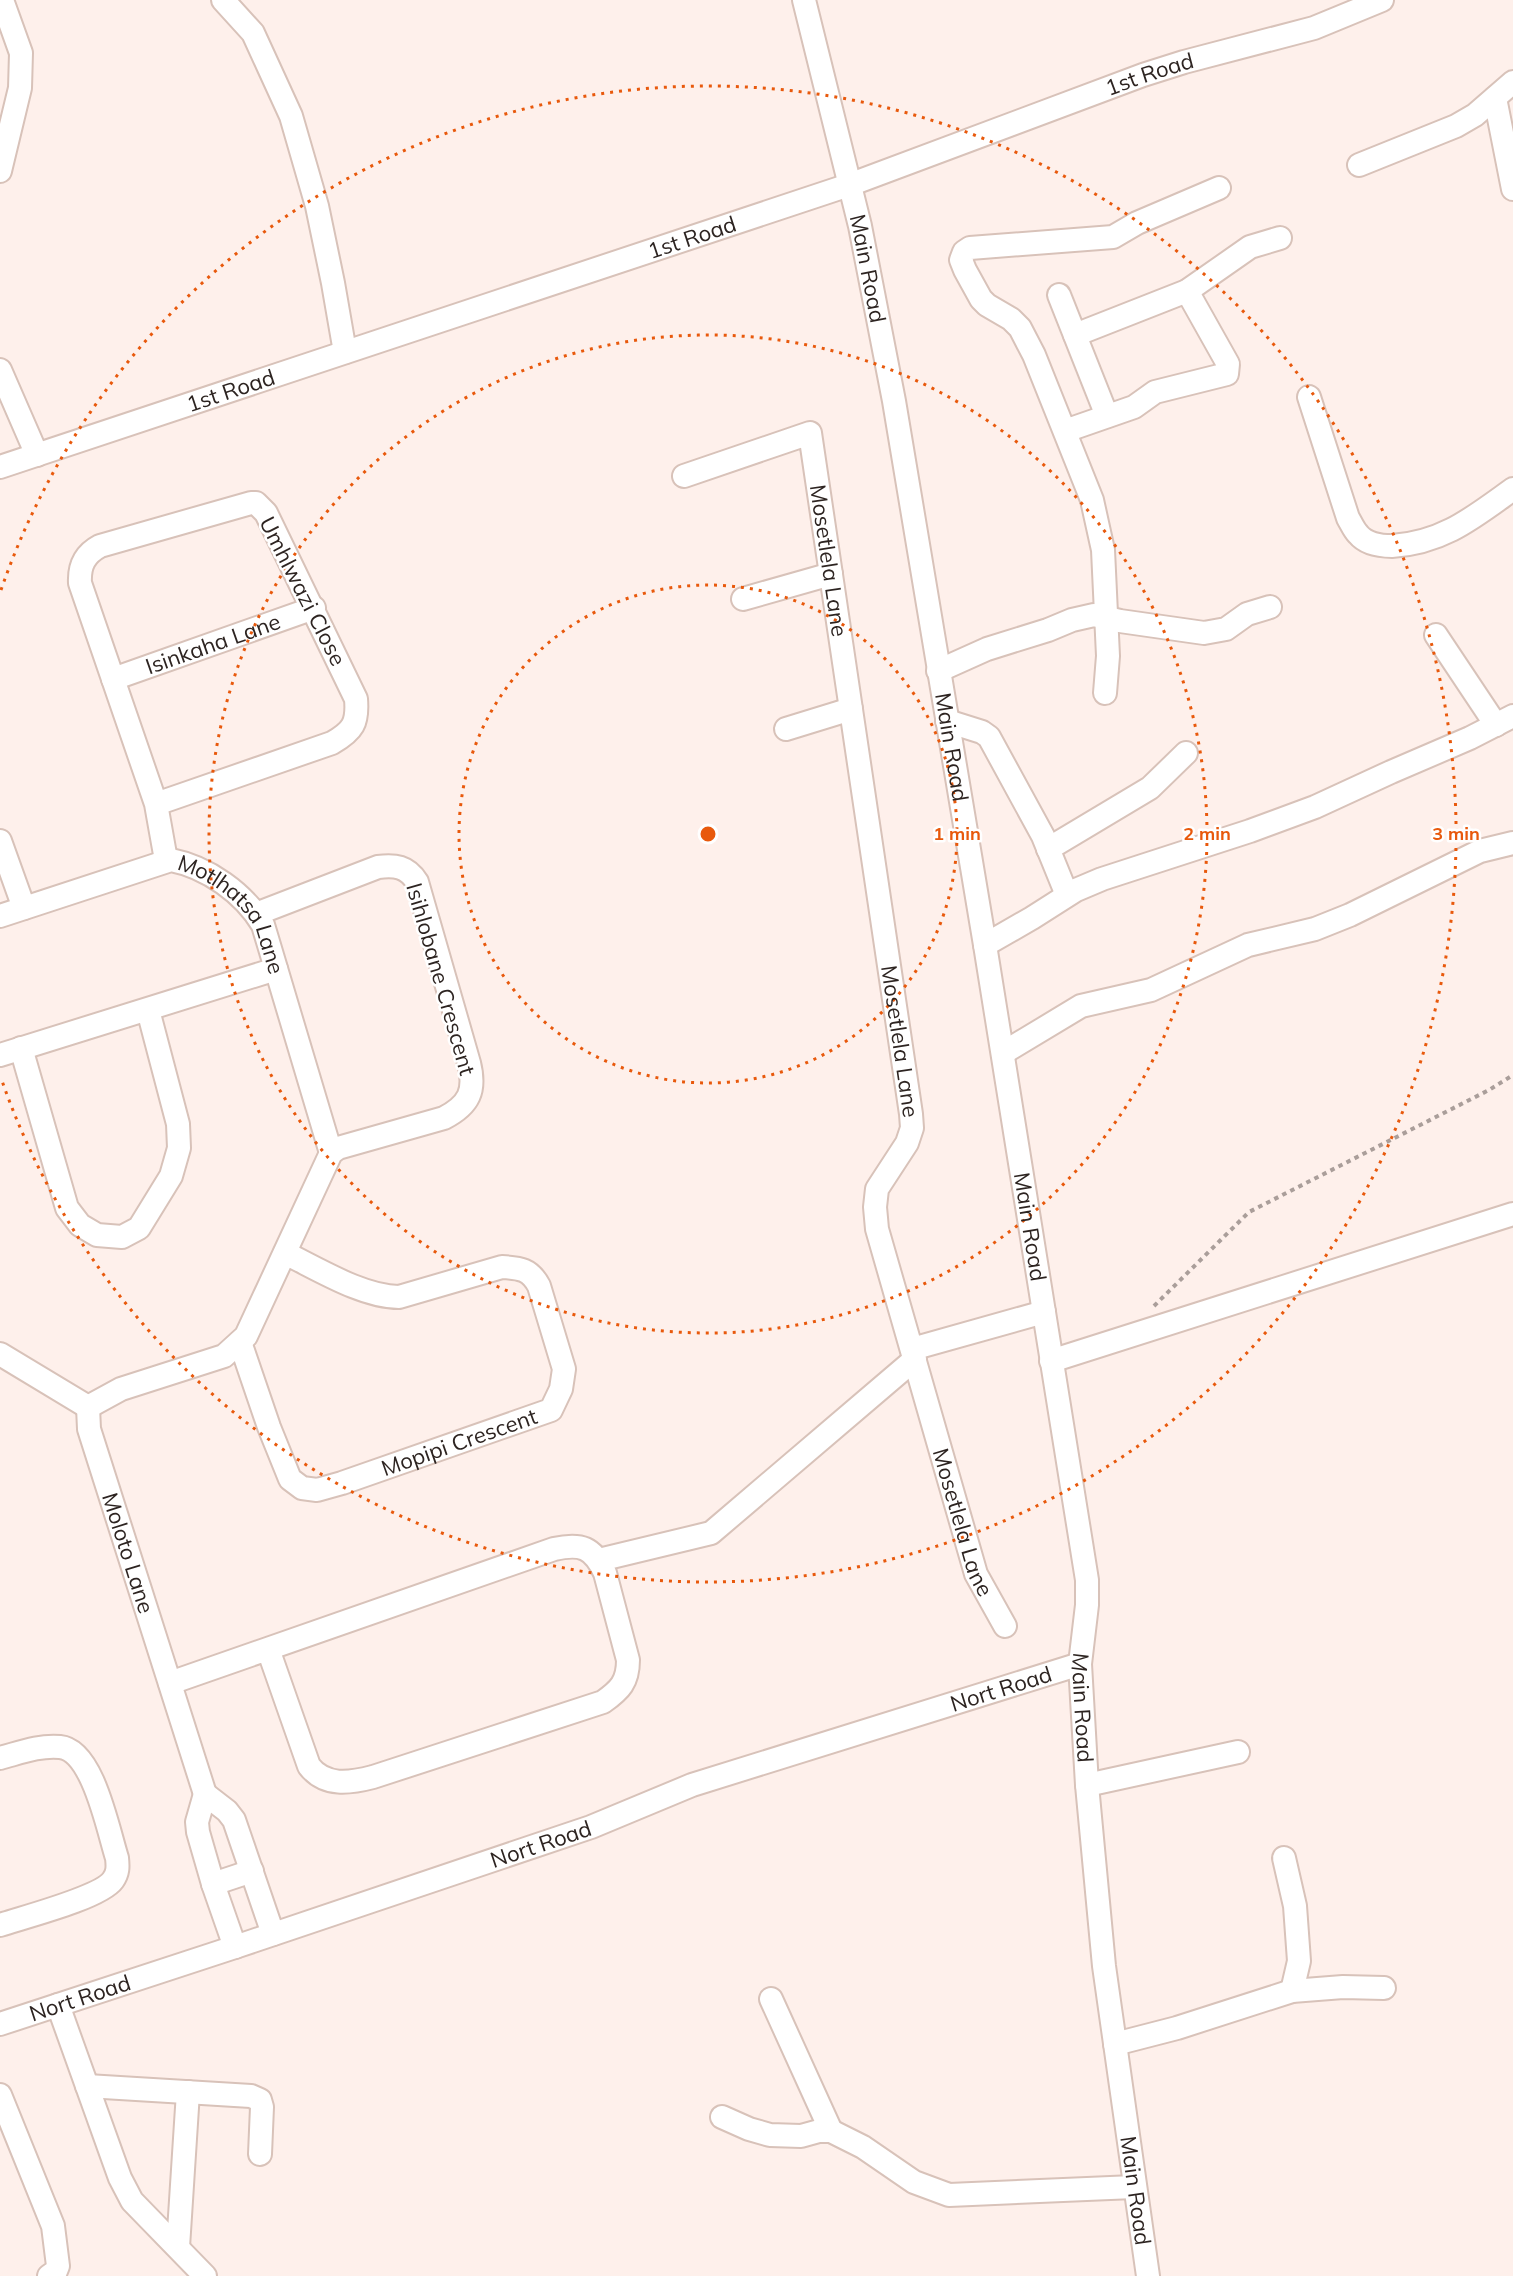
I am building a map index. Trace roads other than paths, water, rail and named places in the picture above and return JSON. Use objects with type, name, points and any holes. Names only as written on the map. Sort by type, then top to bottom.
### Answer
[{"type":"street","points":[[0,171],[20,88],[21,53],[2,0]]},
{"type":"street","points":[[223,0],[253,33],[291,116],[317,206],[345,352]]},
{"type":"street","name":"Main Road","points":[[804,0],[860,226],[894,401],[986,945],[1087,1580],[1087,1605],[1080,1664],[1087,1785],[1104,1966],[1148,2276]]},
{"type":"street","name":"1st Road","points":[[0,467],[849,185],[1116,85],[1184,62],[1314,28],[1382,0]]},
{"type":"street","points":[[1359,165],[1456,126],[1475,115],[1513,82]]},
{"type":"street","points":[[1495,98],[1511,155],[1513,189]]},
{"type":"street","points":[[1105,693],[1108,656],[1103,550],[1092,500],[1034,355],[1020,328],[1011,319],[987,305],[964,270],[961,260],[964,252],[970,248],[1113,237],[1137,223],[1220,188]]},
{"type":"street","points":[[1075,335],[1187,291],[1250,247],[1280,238]]},
{"type":"street","points":[[1065,431],[1134,407],[1155,392],[1227,374],[1228,364],[1187,291]]},
{"type":"street","points":[[1059,295],[1107,416]]},
{"type":"street","points":[[0,370],[37,455]]},
{"type":"street","points":[[1309,397],[1348,518],[1359,535],[1370,543],[1384,546],[1407,545],[1439,536],[1465,523],[1513,489]]},
{"type":"street","name":"Mosetlela Lane","points":[[684,476],[810,433],[912,1128],[908,1143],[878,1189],[875,1207],[878,1229],[976,1574],[1005,1626]]},
{"type":"street","name":"Umhlwazi Close","points":[[156,804],[332,743],[346,735],[351,729],[357,711],[356,699],[314,608],[266,513],[256,503],[100,546],[87,555],[79,573],[80,583],[156,804],[165,860]]},
{"type":"street","points":[[743,599],[831,574]]},
{"type":"street","points":[[938,671],[987,649],[1072,620],[1094,615],[1204,633],[1226,629],[1247,614],[1270,606]]},
{"type":"street","name":"Isinkaha Lane","points":[[113,679],[314,608]]},
{"type":"street","points":[[986,945],[1066,895],[1102,879],[1250,831],[1315,807],[1504,720],[1436,635]]},
{"type":"street","points":[[786,729],[851,709]]},
{"type":"street","points":[[947,722],[982,732],[989,737],[1048,849],[1066,895]]},
{"type":"street","points":[[1048,849],[1141,795],[1186,753]]},
{"type":"street","points":[[0,841],[24,908]]},
{"type":"street","points":[[1003,1053],[1081,1006],[1151,990],[1248,945],[1315,929],[1350,915],[1480,851],[1513,843]]},
{"type":"street","name":"Motlhatsa Lane","points":[[0,916],[165,860],[183,862],[234,891],[263,924],[331,1153]]},
{"type":"street","name":"Isihlobane Crescent","points":[[256,914],[378,867],[400,867],[409,872],[417,882],[471,1071],[470,1091],[465,1104],[444,1118],[338,1148],[331,1153]]},
{"type":"street","points":[[148,1010],[178,1124],[179,1148],[171,1176],[139,1228],[122,1237],[98,1235],[80,1225],[67,1208],[11,1052],[276,969]]},
{"type":"street","points":[[0,1354],[88,1407],[121,1389],[224,1356],[246,1336],[331,1153]]},
{"type":"street","points":[[1051,1361],[1513,1214]]},
{"type":"street","name":"Mopipi Crescent","points":[[240,1342],[269,1427],[290,1479],[302,1488],[316,1490],[342,1483],[551,1410],[561,1389],[564,1369],[539,1286],[533,1275],[520,1268],[502,1267],[399,1297],[387,1297],[371,1294],[285,1253]]},
{"type":"street","points":[[599,1560],[711,1533],[913,1354],[1044,1312]]},
{"type":"street","name":"Moloto Lane","points":[[88,1407],[89,1429],[206,1794]]},
{"type":"street","points":[[170,1683],[554,1549],[567,1546],[581,1547],[592,1552],[599,1560],[605,1573],[628,1660],[628,1670],[619,1690],[603,1702],[355,1782],[340,1783],[316,1776],[309,1766],[268,1649]]},
{"type":"street","name":"Nort Road","points":[[0,2024],[591,1827],[692,1785],[1080,1664]]},
{"type":"street","points":[[0,1758],[38,1747],[62,1747],[76,1753],[90,1771],[117,1858],[118,1870],[112,1882],[98,1892],[0,1925]]},
{"type":"street","points":[[1087,1785],[1238,1752]]},
{"type":"street","points":[[235,1947],[213,1884],[197,1822],[206,1794],[227,1810],[234,1820],[273,1934]]},
{"type":"street","points":[[1284,1858],[1295,1906],[1299,1961],[1292,1991]]},
{"type":"street","points":[[213,1884],[252,1871]]},
{"type":"street","points":[[1115,2044],[1177,2028],[1292,1991],[1343,1987],[1384,1988]]},
{"type":"street","points":[[771,1999],[831,2131]]},
{"type":"street","points":[[58,2005],[120,2178],[132,2201],[205,2276]]},
{"type":"street","points":[[87,2086],[251,2096],[260,2100],[262,2107],[260,2154]]},
{"type":"street","points":[[178,2247],[188,2092]]},
{"type":"street","points":[[0,2096],[53,2226],[58,2266],[50,2276]]},
{"type":"street","points":[[722,2117],[770,2135],[801,2136],[819,2131],[831,2131],[863,2147],[914,2182],[949,2196],[1134,2187]]}]
